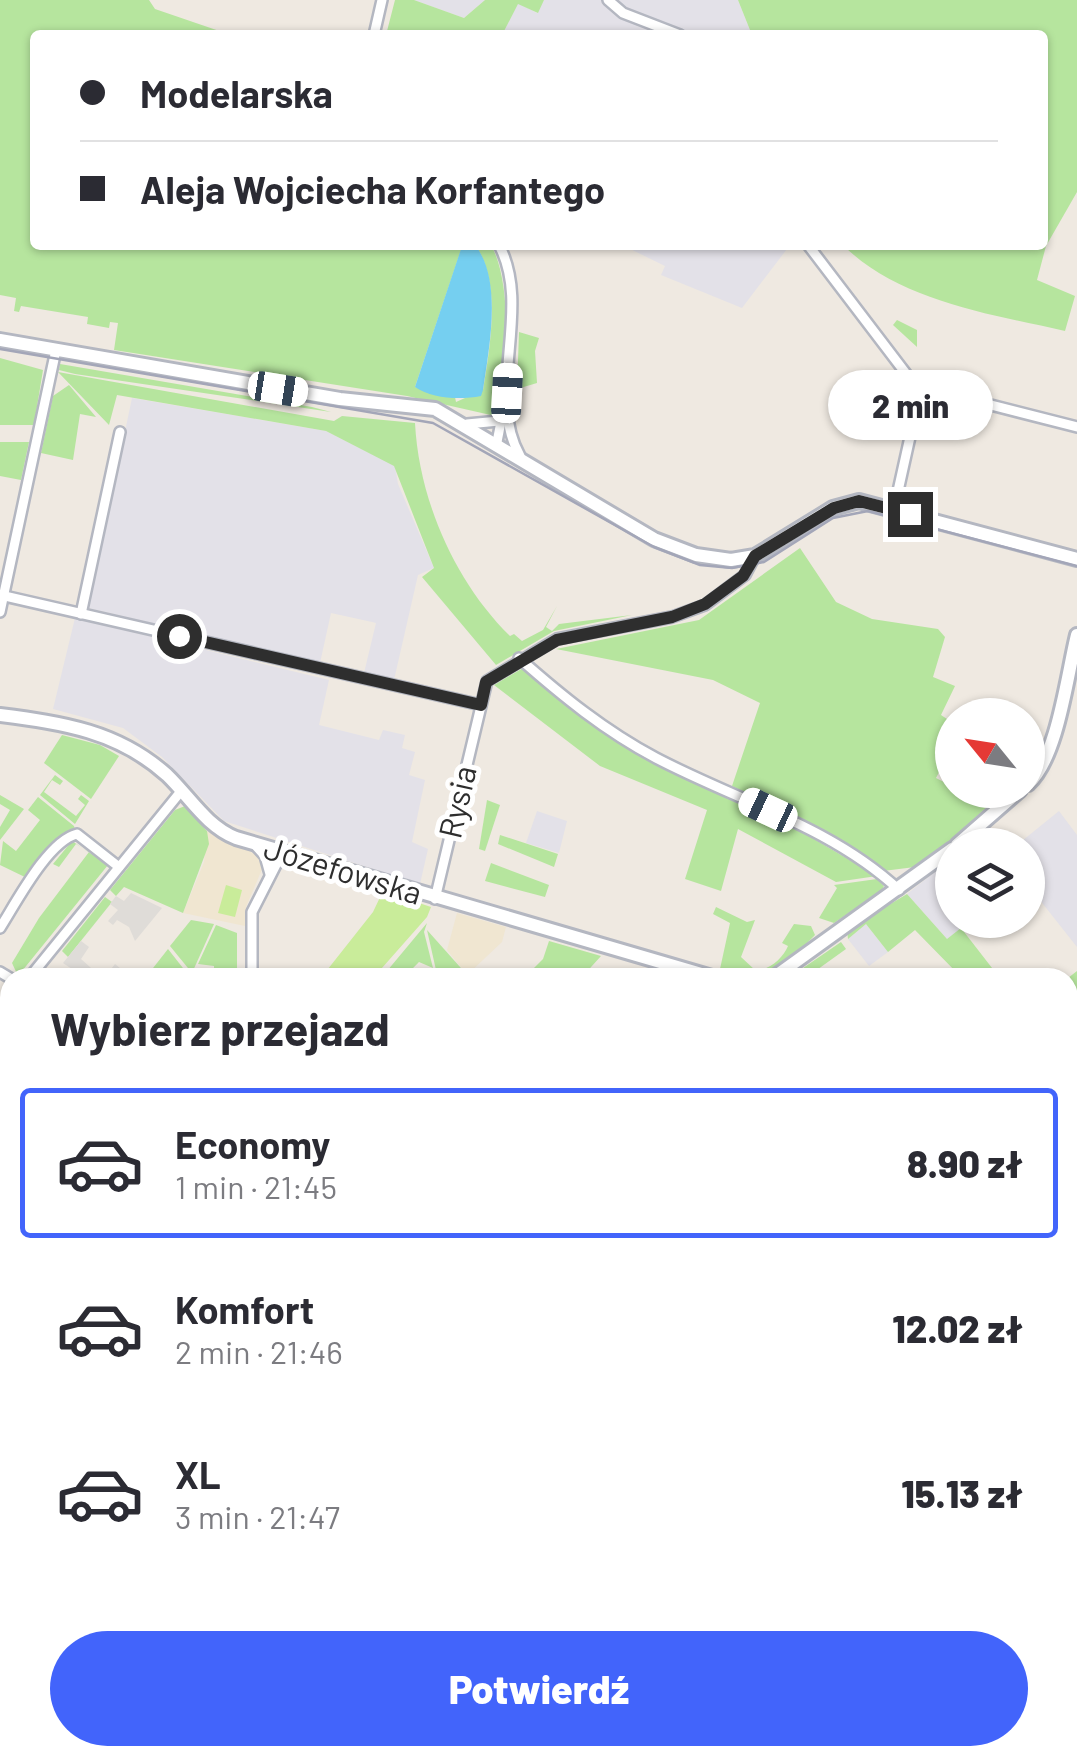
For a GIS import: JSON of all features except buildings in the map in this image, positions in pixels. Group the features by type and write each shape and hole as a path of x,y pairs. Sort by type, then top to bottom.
{"street":[{"path":"375,30 382,0"},
{"path":"608,0 623,13 667,30"},
{"path":"500,250 511,286 509,427 520,456"},
{"path":"812,250 920,392 894,509"},
{"path":"0,340 340,399 419,406 485,426 498,421"},
{"path":"0,612 56,350"},
{"path":"920,392 940,392 1077,427"},
{"path":"497,442 498,421 507,393"},
{"path":"464,422 670,547 731,560 755,556 848,503 894,509 1077,559"},
{"path":"497,442 509,427"},
{"path":"81,614 120,432"},
{"path":"2,595 481,705 486,682 520,658 557,640 672,617 705,604 753,565 755,556"},
{"path":"731,560 732,584"},
{"path":"1045,760 1076,644"},
{"path":"520,658 583,713 635,746 842,849 898,890"},
{"name":"Rysia","path":"436,899 481,705"},
{"name":"Józefowska","path":"0,715 110,737 147,758 220,831 254,844 680,968"},
{"path":"37,968 182,790"},
{"path":"977,828 999,808"},
{"path":"0,928 44,861 68,836 77,834 120,867"},
{"path":"254,844 267,859 270,874"},
{"path":"252,968 250,920 282,853"},
{"path":"787,968 935,862"}],"shaded area":[{"path":"414,0 485,0 464,18"},
{"path":"544,0 738,0 750,30 504,30 518,3 537,13"},
{"path":"632,250 786,250 742,308 661,275 665,266"},
{"path":"132,398 326,431 395,466 398,484 434,568 418,575 394,680 364,673 376,623 372,622 331,613 320,663 88,608"},
{"path":"75,618 329,680 319,725 379,740 383,730 405,735 402,748 415,752 409,775 425,780 412,842 428,849 420,884 224,821 162,757 123,728 53,709"},
{"path":"537,811 567,821 559,853 526,843"},
{"path":"1059,811 1077,835 1077,947 1045,907 1045,828 1038,828"},
{"path":"207,831 262,857 263,867 246,907 245,926 183,913 204,862"},
{"path":"935,872 935,925 907,894"},
{"path":"131,893 162,908 135,941 129,927 117,920 113,925 108,921 118,910 110,904 116,896 124,901"},
{"path":"457,913 506,927 502,942 474,968 461,968 447,950"},
{"path":"866,924 888,952 869,966 848,939"},
{"path":"81,941 89,947 81,959 91,968 70,968 63,963"}],"green space":[{"path":"0,0 149,0 155,9 216,30 30,30 30,250 461,250 415,387 455,397 456,402 483,390 492,315 489,277 478,250 493,250 505,305 503,377 495,416 407,396 114,350 118,323 110,322 109,328 87,324 88,317 21,306 19,312 14,311 16,298 0,295"},
{"path":"395,0 414,0 464,18 485,0 544,0 538,13 518,4 505,30 387,30"},
{"path":"738,0 1077,0 1077,192 1048,243 1048,30 750,30"},
{"path":"849,250 1045,250 1037,280 1075,296 1065,331 947,303 891,280"},
{"path":"897,320 917,330 917,347 893,325"},
{"path":"519,332 539,338 535,351 537,383 517,389"},
{"path":"0,358 43,370 34,425 0,425"},
{"path":"60,364 331,412 75,374 59,370"},
{"path":"58,372 334,421 342,416 415,423 424,481 443,538 473,591 510,636 514,634 522,641 543,630 557,606 546,627 552,631 559,624 632,615 554,631 496,665 422,577 434,568 394,466 326,431 117,395 109,425"},
{"path":"69,385 96,417 80,414 73,460 41,453 53,396"},
{"path":"0,442 29,442 21,480 0,476"},
{"path":"800,548 836,602 872,619 938,629 945,637 933,677 955,686 949,698 935,698 935,808 986,808 964,828 935,828 935,855 923,866 883,871 845,845 732,786 760,703 713,680 556,649 699,620"},
{"path":"523,668 634,750 790,825 877,876 836,882 738,829 721,891 685,879 707,810 600,766 494,685"},
{"path":"62,735 100,745 119,756 91,799 44,763"},
{"path":"55,775 63,781 60,785 52,780 44,792 76,816 85,805 78,799 81,795 89,801 75,824 40,795"},
{"path":"0,795 24,809 0,840 0,827 10,810 0,804"},
{"path":"38,797 74,826 76,833 29,879 0,865 3,841 16,851 40,820 28,810"},
{"path":"487,800 500,805 485,851 479,849"},
{"path":"185,806 207,831 209,844 183,913 124,887 116,896 110,890 175,810"},
{"path":"500,835 558,854 554,867 498,844"},
{"path":"72,841 83,848 76,844 59,867 53,864"},
{"path":"89,852 108,865 24,968 14,968 12,963 39,918"},
{"path":"491,863 549,885 545,897 485,881"},
{"path":"877,879 884,886 881,891 834,923 819,918 837,888 834,885"},
{"path":"226,885 242,890 235,917 218,913"},
{"path":"383,891 431,907 427,917 382,968 329,968 373,912"},
{"path":"907,894 935,926 935,938 969,938 992,968 952,968 915,930 888,952 866,924 848,939 847,930"},
{"path":"105,897 112,902 68,957 62,951"},
{"path":"716,907 747,922 755,920 741,957 753,968 720,968 730,923 713,914"},
{"path":"191,920 214,924 194,968 188,968 170,946"},
{"path":"427,923 424,932 433,968 419,962 413,968 390,968"},
{"path":"794,924 811,926 815,935 783,963 765,968 783,955 788,946 782,943"},
{"path":"216,925 237,933 237,968 198,964"},
{"path":"427,930 461,968 436,968"},
{"path":"549,941 601,956 590,968 534,968 543,959"},
{"path":"841,942 846,949 820,968 803,968"},
{"path":"168,949 183,968 153,968"}],"water":[{"path":"461,250 478,250 489,277 492,315 481,396 438,396 415,387"}],"tram line":[{"path":"0,349 433,423 654,547 700,565 732,568 764,562 833,518 868,511 1077,566"}],"route":[{"path":"179,636 481,705 486,682 520,658 557,640 672,617 705,604 743,576 755,556 834,508 859,501 910,514"}]}
